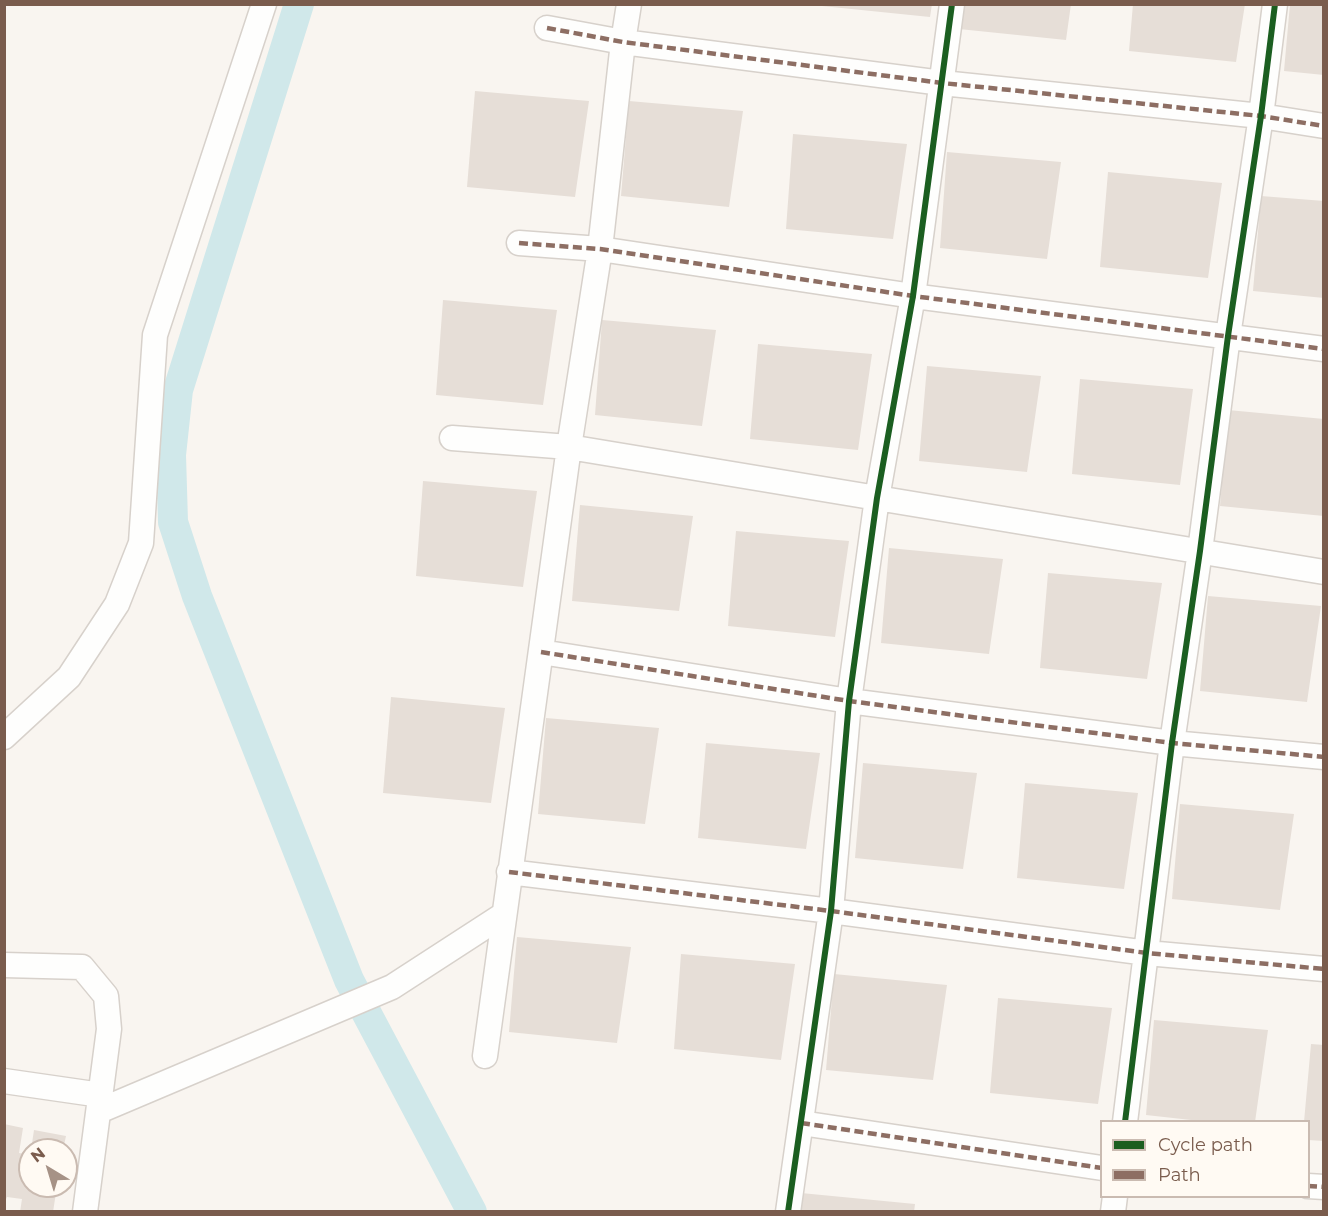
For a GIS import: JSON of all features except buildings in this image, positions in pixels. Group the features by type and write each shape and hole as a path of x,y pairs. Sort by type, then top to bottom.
{"street":[{"path":"4,737 69,677 117,604 141,543 155,335 264,4"},
{"path":"485,1056 569,447 600,249 629,4"},
{"path":"788,1212 831,911 849,700 877,498 912,296 952,4"},
{"path":"1125,1120 1172,743 1275,4"},
{"path":"547,28 623,42 942,83 1261,116 1323,126"},
{"path":"519,243 600,249 912,296 1323,349"},
{"path":"452,438 569,447 1323,572"},
{"path":"541,652 849,700 1172,743 1323,758"},
{"path":"509,872 831,911 1147,953 1323,969"},
{"path":"4,1081 100,1103 326,1016 392,987 503,915"},
{"path":"4,965 82,967 106,996 109,1029 85,1212"},
{"path":"801,1123 1100,1168"}],"waterway":[{"path":"299,4 178,390 171,455 173,522 197,596 349,980 472,1212"}],"marked path":[{"path":"547,28 623,42 942,83 1261,116 1324,126"},
{"path":"519,243 600,249 913,296 1324,349"},
{"path":"541,652 849,701 1172,743 1324,757"},
{"path":"509,872 831,911 1147,953 1324,969"},
{"path":"801,1123 1100,1168"},
{"path":"1310,1186 1324,1187"}],"cycle path":[{"path":"788,1212 831,911 849,701 877,498 913,296 952,4"},
{"path":"1125,1120 1172,743 1275,4"}]}
